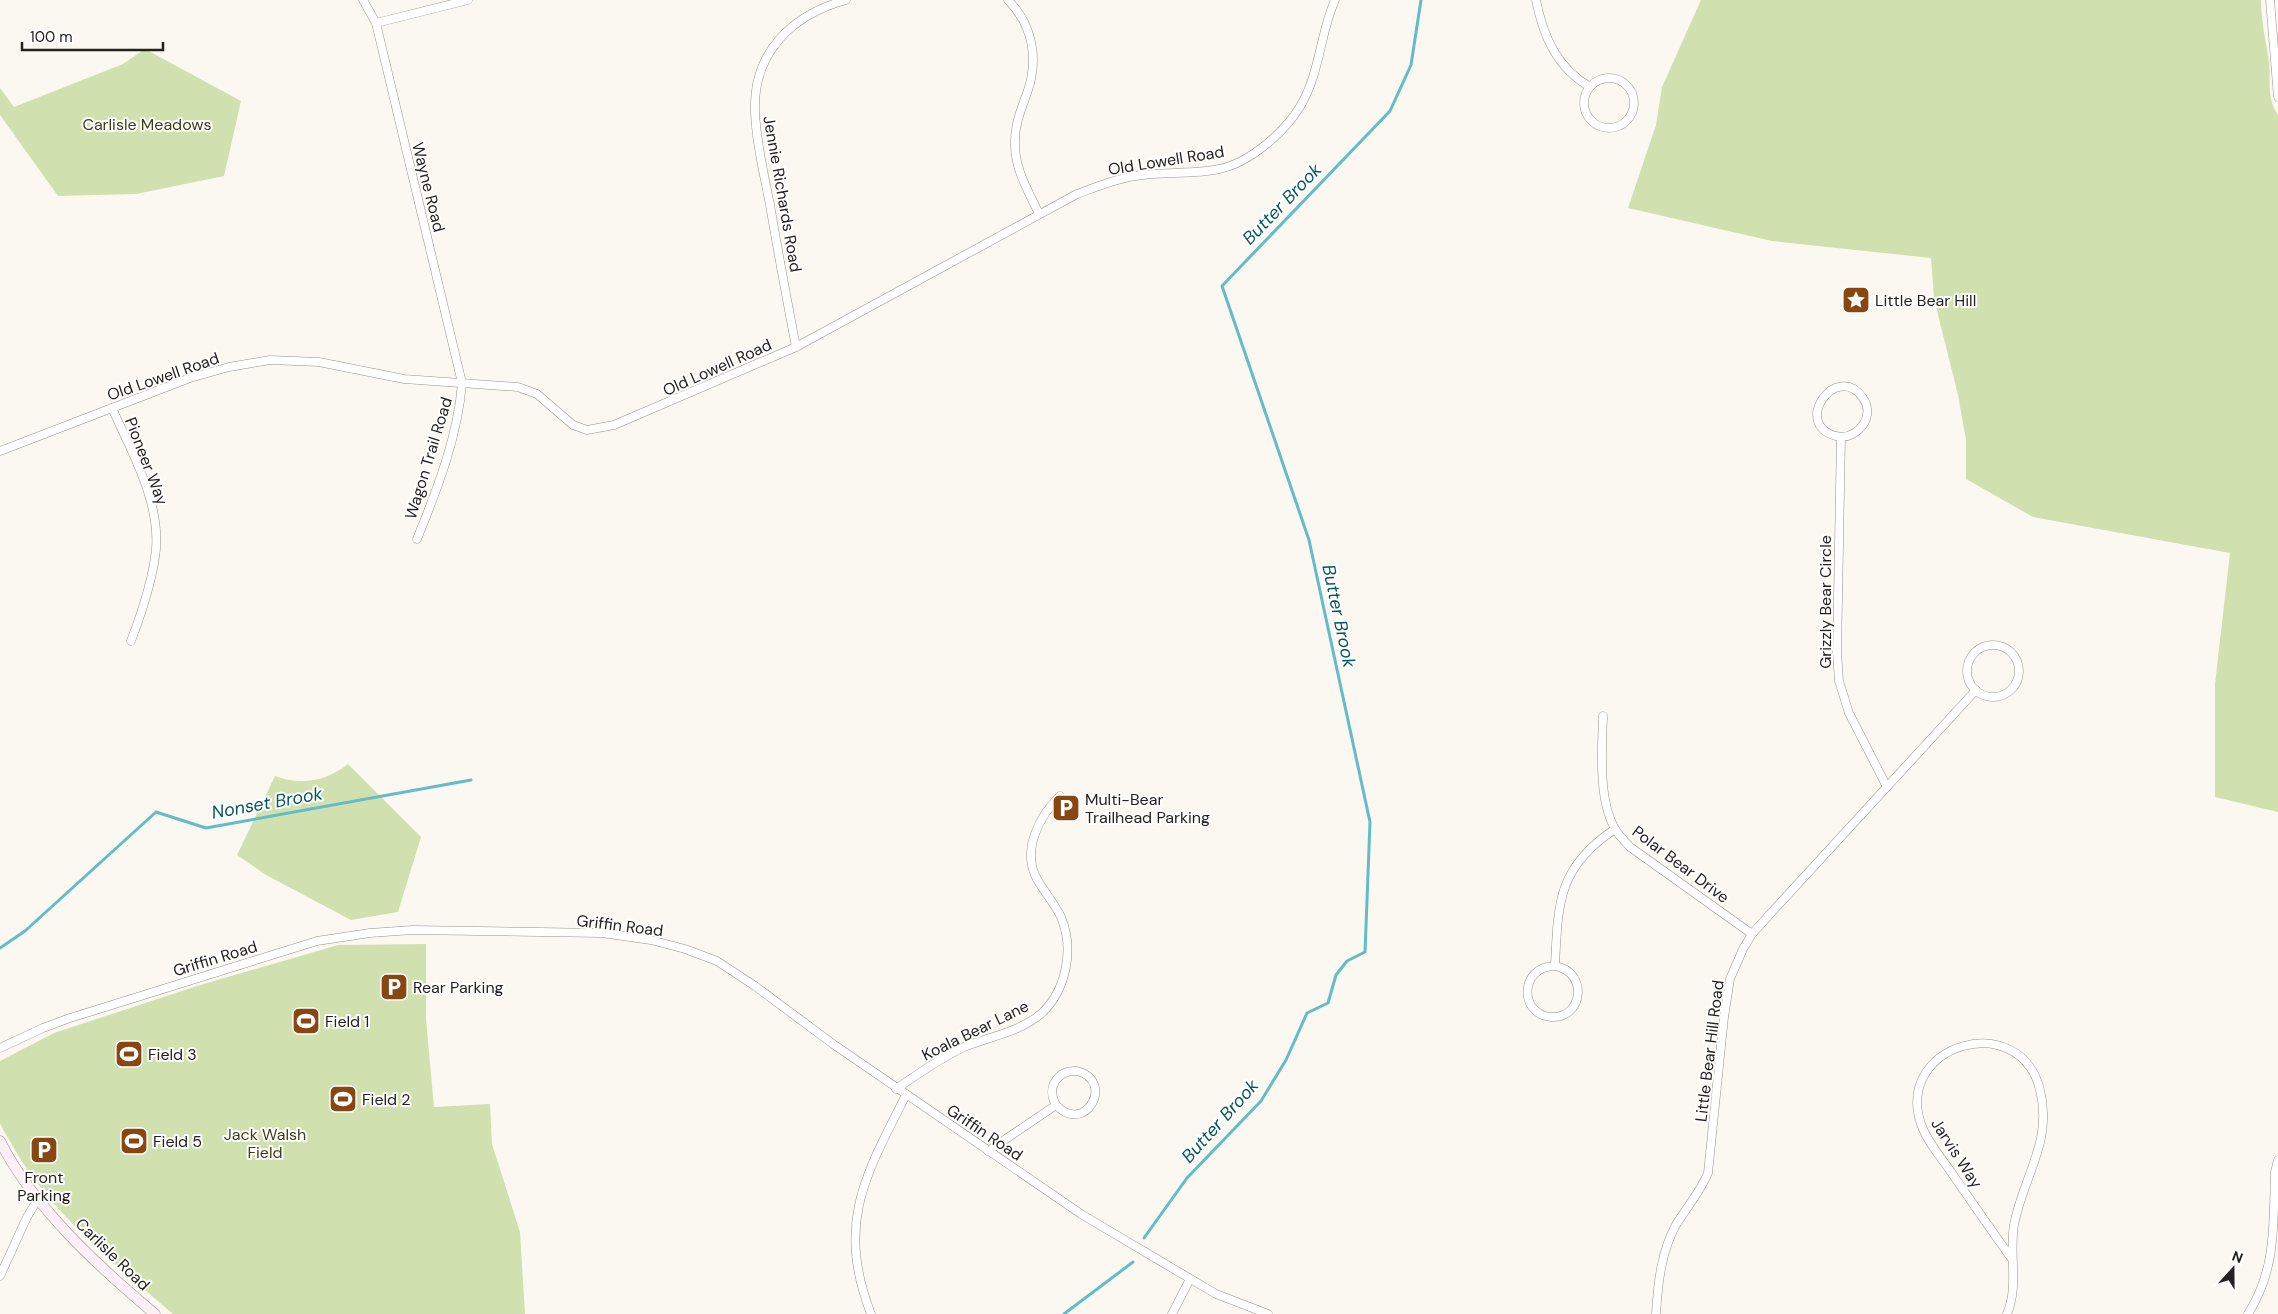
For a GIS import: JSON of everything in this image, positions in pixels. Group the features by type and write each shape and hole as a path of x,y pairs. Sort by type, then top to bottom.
{"main road":[{"name":"Carlisle Road","path":"0,1141 12,1166 38,1200 102,1267 155,1314"}],"street":[{"name":"Wayne Road","path":"364,0 376,23 462,383"},
{"path":"376,23 468,0"},
{"name":"Jennie Richards Road","path":"796,347 758,142 755,96 765,61 776,42 786,31 809,13 846,0"},
{"path":"1008,0 1026,24 1033,51 1032,78 1018,116 1014,147 1018,167 1039,214"},
{"name":"Old Lowell Road","path":"0,451 199,376 229,367 270,360 320,362 404,379 518,387 536,394 573,425 586,430 597,430 652,410 796,347 1077,194 1107,182 1144,175 1220,169 1242,161 1260,149 1280,131 1304,99 1311,84 1327,19 1335,0"},
{"path":"1536,0 1544,32 1558,59 1576,79 1590,87"},
{"path":"2270,0 2278,97"},
{"path":"1611,78 1626,84 1634,97 1634,105 1628,121 1612,128 1596,125 1585,111 1585,94 1590,87 1596,81 1611,78"},
{"name":"Wagon Trail Road","path":"417,539 459,414 462,383"},
{"path":"1844,388 1854,390 1862,397 1866,406 1867,416 1860,430 1852,435 1841,437 1831,434 1823,428 1818,419 1818,408 1822,398 1829,391 1844,388"},
{"name":"Pioneer Way","path":"112,408 149,496 155,529 156,548 151,575 130,641"},
{"name":"Grizzly Bear Circle","path":"1841,437 1836,652 1839,682 1849,713 1887,787"},
{"path":"1989,646 2006,648 2012,653 2019,668 2018,678 2009,692 1992,697 1983,695 1976,690 1970,684 1967,668 1975,653 1989,646"},
{"name":"Little Bear Hill Road","path":"1656,1314 1663,1258 1677,1224 1700,1190 1708,1174 1727,996 1736,964 1752,934 1976,690"},
{"name":"Polar Bear Drive","path":"1603,716 1603,776 1608,812 1615,829 1630,847 1752,934"},
{"name":"Koala Bear Lane","path":"896,1088 951,1054 1024,1025 1044,1011 1056,994 1068,962 1066,932 1061,918 1035,874 1031,860 1037,829 1045,813 1060,796"},
{"path":"1555,966 1559,906 1566,881 1578,860 1588,849 1615,829"},
{"name":"Griffin Road","path":"0,1048 70,1018 332,938 412,930 602,933 659,941 718,962 906,1096 1080,1214 1226,1299 1268,1314"},
{"path":"1555,966 1570,972 1576,980 1578,991 1576,1001 1570,1010 1561,1016 1550,1017 1540,1014 1532,1007 1528,997 1527,986 1535,972 1544,967 1555,966"},
{"name":"Jarvis Way","path":"2007,1314 2012,1302 2014,1288 2012,1258 2015,1224 2019,1206 2041,1143 2043,1120 2040,1090 2029,1067 2016,1054 1993,1044 1967,1044 1950,1050 1930,1067 1919,1090 1919,1116 1929,1140 2012,1258"},
{"path":"1072,1071 1082,1072 1093,1082 1095,1097 1088,1109 1074,1114 1064,1112 1056,1105 1052,1091 1055,1081 1062,1074 1072,1071"},
{"path":"871,1314 860,1284 855,1256 857,1212 869,1173 906,1096"},
{"path":"988,1151 1056,1105"},
{"path":"2248,1314 2265,1283 2271,1261 2275,1172 2278,1160"},
{"path":"0,1276 27,1217 38,1200"},
{"path":"1172,1314 1190,1279"}],"green space":[{"path":"1701,0 2261,0 2269,62 2270,96 2278,115 2278,812 2215,797 2215,684 2230,553 2033,517 1966,479 1966,440 1958,395 1934,299 1931,258 1772,241 1628,208 1656,125 1662,87"},
{"name":"Carlisle Meadows","path":"145,49 241,101 224,176 136,194 58,196 0,115 0,88 14,107 123,64"},
{"path":"348,764 421,837 398,912 351,920 266,875 237,855 275,776 294,781 313,780 323,778"},
{"name":"Jack Walsh Field","path":"426,944 426,1019 434,1107 490,1104 492,1144 520,1232 525,1314 173,1314 106,1256 63,1214 26,1168 0,1123 0,1061 54,1033 197,986 338,945"}],"waterway":[{"name":"Butter Brook","path":"1144,1238 1187,1178 1261,1101 1286,1060 1307,1013 1328,1003 1336,975 1347,961 1365,952 1370,822 1309,540 1222,286 1390,111 1411,65 1421,0"},
{"name":"Nonset Brook","path":"0,948 25,931 156,812 206,828 471,780"},
{"name":"Butter Brook","path":"1064,1314 1133,1262"}],"place":[{"name":"Little Bear Hill","path":"1856,300"},
{"name":"Multi-Bear Trailhead Parking","path":"1066,808"},
{"name":"Rear Parking","path":"394,987"},
{"name":"Field 1","path":"306,1021"},
{"name":"Field 3","path":"129,1054"},
{"name":"Field 2","path":"343,1099"},
{"name":"Field 5","path":"134,1141"},
{"name":"Front Parking","path":"44,1150"}]}
